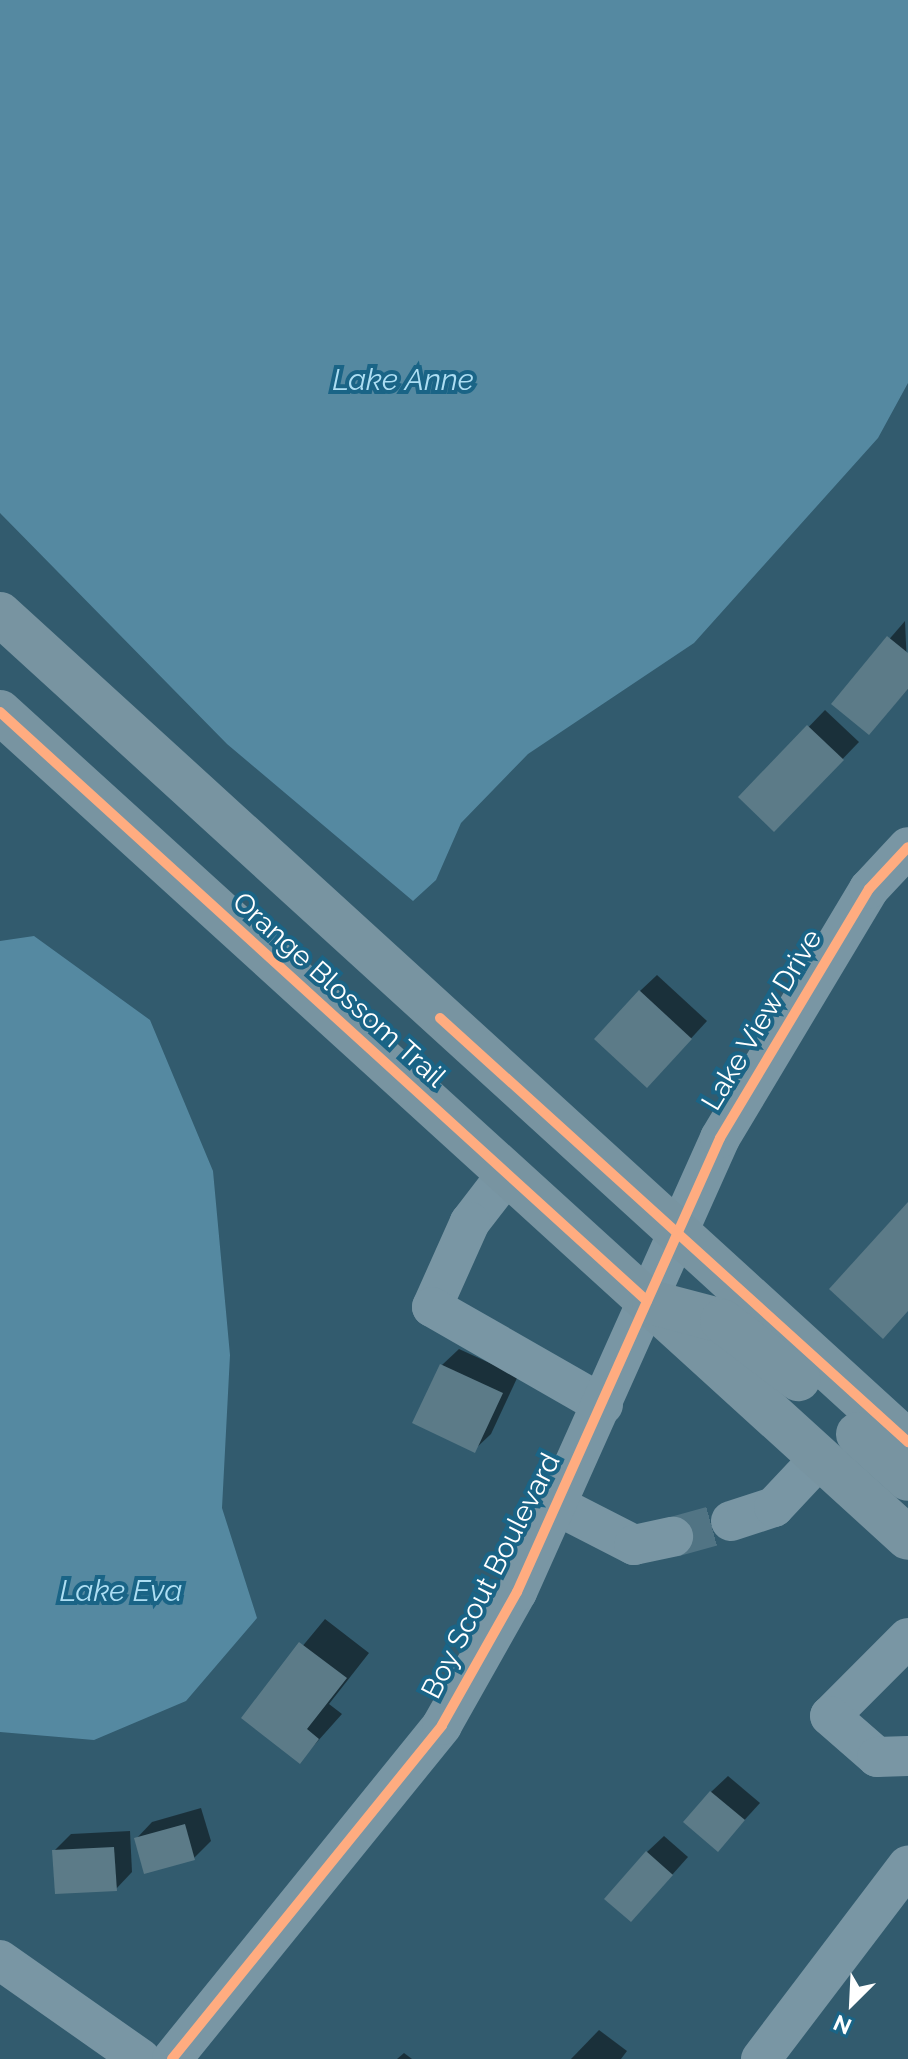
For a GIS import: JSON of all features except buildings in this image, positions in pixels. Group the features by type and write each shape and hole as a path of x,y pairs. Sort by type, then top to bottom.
{"main road":[{"name":"Orange Blossom Trail","path":"0,614 908,1442"},
{"name":"Orange Blossom Trail","path":"0,712 908,1538"},
{"path":"647,1301 722,1321 782,1365 908,1479"}],"street":[{"name":"Lake View Drive","path":"675,1230 720,1138 869,889 908,847"},
{"path":"507,1174 470,1222 432,1307 603,1405"},
{"name":"Boy Scout Boulevard","path":"172,2059 442,1725 517,1592 603,1405 675,1230"},
{"path":"731,1521 774,1507 820,1458"},
{"path":"556,1505 634,1545 673,1537"},
{"path":"908,1638 830,1716 877,1757 908,1756"},
{"path":"761,2059 908,1865"},
{"path":"0,1960 141,2059"}],"water":[{"name":"Lake Anne","path":"0,0 908,0 908,383 878,438 694,643 528,754 461,823 436,880 413,901 227,744 0,513"},
{"name":"Lake Eva","path":"34,936 150,1020 213,1171 230,1355 222,1508 257,1618 186,1701 94,1740 0,1732 0,941"}],"tunnel":[{"path":"673,1537 731,1521"}],"cycle path":[{"path":"0,712 647,1301"},
{"path":"172,2059 442,1725 517,1592 720,1138 869,889 908,847"},
{"path":"440,1018 908,1442"}]}
